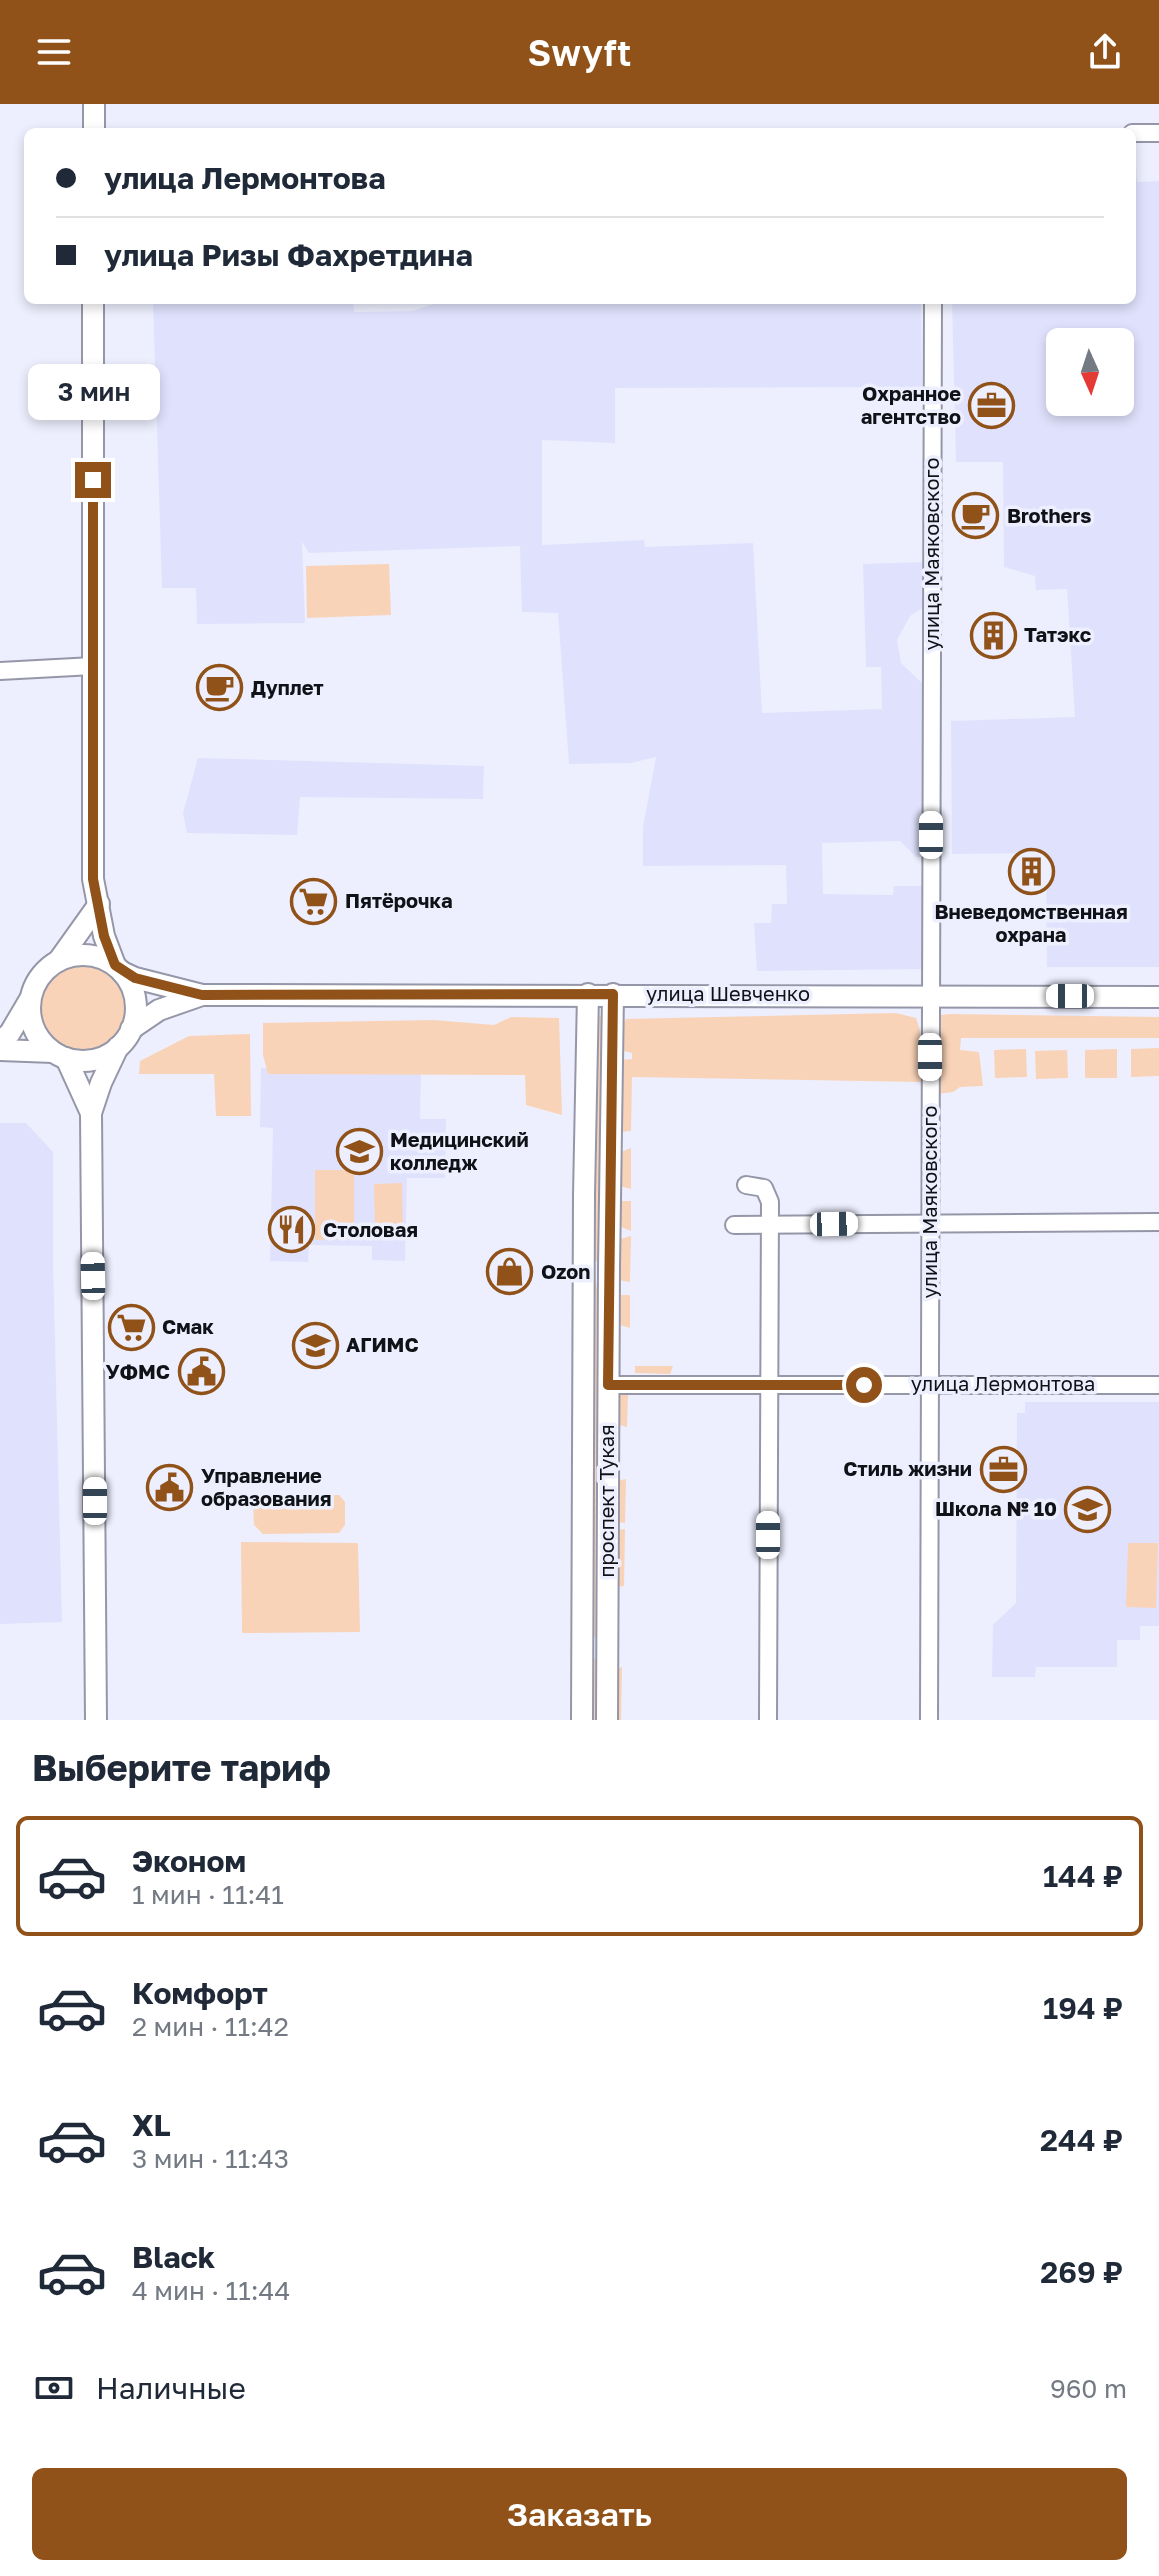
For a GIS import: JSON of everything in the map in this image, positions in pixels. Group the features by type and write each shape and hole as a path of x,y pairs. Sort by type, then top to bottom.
{"main road":[{"path":"94,104 94,128"},
{"path":"93,304 93,879 104,936 118,969 131,985 135,999 131,1029"},
{"path":"0,1042 10,1033 40,976 59,960 99,904"},
{"path":"59,960 87,955 102,958 135,978 202,995"},
{"name":"проспект Тукая","path":"582,1720 588,994"},
{"name":"проспект Тукая","path":"607,1720 613,994"},
{"path":"96,1720 91,1113 118,1047 131,1029 159,1010 202,995"},
{"name":"улица Шевченко","path":"202,995 1159,997"},
{"path":"30,999 37,1034 59,1055 91,1113"},
{"path":"0,1050 93,1060 118,1047"}],"street":[{"path":"1136,133 1159,133"},
{"name":"улица Маяковского","path":"929,1720 933,304"},
{"path":"0,671 93,666"},
{"path":"746,1185 764,1188 768,1194 770,1224 768,1720"},
{"path":"734,1225 1159,1222"},
{"path":"585,1268 609,1267"},
{"name":"улица Лермонтова","path":"608,1385 1159,1385"},
{"path":"582,1641 607,1641"}],"shaded area":[{"path":"1136,165 1137,182 1159,181 1159,967 1047,967 1046,853 952,854 951,721 1075,717 1067,589 1036,590 1035,576 1004,567 1003,462 956,462 952,304 1136,304"},
{"path":"153,304 353,304 354,312 412,311 434,304 921,304 922,387 615,388 615,443 542,440 542,545 644,540 645,547 753,543 762,713 882,709 881,667 866,667 863,564 924,562 924,607 910,616 897,640 901,663 922,683 923,857 916,857 900,841 822,843 823,894 893,895 894,886 922,886 924,969 757,971 754,923 771,923 772,904 787,904 786,865 643,866 643,827 656,757 631,763 569,764 558,613 522,612 520,546 309,553 302,542 305,623 197,624 196,588 162,588"},
{"path":"389,564 391,615 307,618 306,566"},
{"path":"198,758 484,766 483,799 300,797 297,835 187,833 183,813"},
{"path":"83,963 100,967 115,977 125,992 129,1009 125,1026 115,1041 100,1051 83,1055 66,1051 51,1041 41,1026 37,1009 41,992 51,977 66,967"},
{"path":"896,1013 916,1018 920,1030 922,1082 632,1077 631,1131 619,1132 620,1060 632,1059 632,1053 620,1050 620,1030 626,1019"},
{"path":"941,1015 1159,1017 1159,1038 961,1038 960,1050 979,1052 983,1086 960,1087 953,1092 937,1094 937,1021"},
{"path":"599,1016 604,1016 599,1261 589,1260"},
{"path":"511,1017 559,1018 562,1115 526,1105 525,1075 268,1074 263,1055 263,1023 434,1020 494,1025"},
{"path":"250,1034 251,1116 216,1116 214,1074 139,1074 140,1061 189,1036"},
{"path":"1159,1048 1159,1076 1131,1077 1131,1049"},
{"path":"1026,1049 1027,1077 995,1078 994,1050"},
{"path":"1117,1049 1117,1078 1085,1078 1085,1050"},
{"path":"1067,1050 1068,1078 1036,1079 1035,1051"},
{"name":"Медицинский колледж","path":"261,1068 421,1071 420,1119 446,1119 445,1178 407,1178 405,1261 372,1260 372,1246 309,1245 308,1262 270,1261 273,1128 260,1127"},
{"path":"0,1123 26,1123 53,1152 62,1622 0,1624"},
{"path":"631,1148 631,1189 620,1186 621,1152"},
{"path":"315,1170 354,1170 354,1239 315,1240"},
{"path":"402,1183 403,1234 375,1234 374,1184"},
{"path":"619,1201 631,1201 631,1231 619,1226"},
{"path":"631,1236 630,1282 618,1280 617,1240"},
{"path":"589,1273 595,1273 605,1362 603,1637 593,1637"},
{"path":"621,1295 630,1295 630,1328 620,1325"},
{"path":"635,1366 673,1366 670,1374 635,1373"},
{"path":"620,1393 628,1393 627,1427 620,1425"},
{"name":"Школа № 10","path":"1025,1402 1159,1402 1159,1626 1140,1626 1140,1640 1117,1640 1117,1667 1036,1667 1035,1677 992,1677 993,1625 1016,1603 1017,1413 1025,1413"},
{"path":"626,1479 625,1523 617,1522 616,1481"},
{"path":"260,1495 339,1495 345,1502 345,1525 339,1533 263,1534 254,1525 253,1505"},
{"path":"625,1529 624,1586 617,1587 618,1530"},
{"path":"241,1542 358,1543 360,1632 242,1633"},
{"path":"1128,1543 1158,1543 1156,1608 1126,1607"},
{"path":"603,1658 602,1720 589,1720 590,1659"},
{"path":"622,1667 621,1720 617,1720 617,1669"}],"place":[{"name":"Охранное агентство","path":"992,406"},
{"name":"Brothers","path":"976,516"},
{"name":"Татэкс","path":"993,635"},
{"name":"Дуплет","path":"220,688"},
{"name":"Вневедомственная охрана","path":"1031,872"},
{"name":"Пятёрочка","path":"314,901"},
{"name":"Медицинский колледж","path":"359,1152"},
{"name":"Столовая","path":"292,1230"},
{"name":"Ozon","path":"510,1272"},
{"name":"Смак","path":"131,1327"},
{"name":"АГИМС","path":"315,1345"},
{"name":"УФМС","path":"201,1372"},
{"name":"Стиль жизни","path":"1003,1469"},
{"name":"Управление образования","path":"170,1487"},
{"name":"Школа № 10","path":"1088,1509"}],"route":[{"path":"93,480 93,879 104,936 115,965 135,978 202,995 613,994 608,1385 864,1385"}]}
